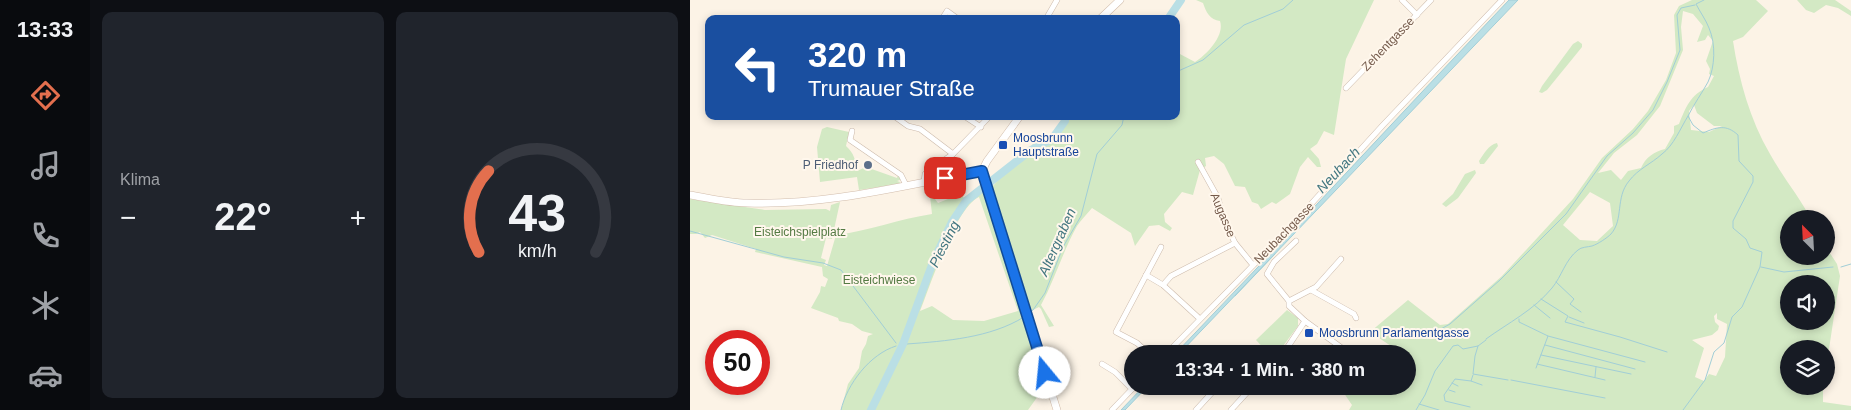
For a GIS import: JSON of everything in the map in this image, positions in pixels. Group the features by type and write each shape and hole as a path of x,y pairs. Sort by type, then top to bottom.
{"main road":[{"path":"1104,15 1120,0"},
{"path":"1017,120 986,161 982,171 1057,410"},
{"path":"690,195 728,202 777,204 842,197 982,171"}],"street":[{"path":"1048,15 1057,0"},
{"path":"1402,0 1417,14"},
{"name":"Zehentgasse","path":"1346,88 1430,0"},
{"name":"Neubachgasse","path":"1175,345 1281,237 1383,125 1502,0"},
{"path":"900,120 908,126 920,129 953,154"},
{"path":"970,120 980,127"},
{"path":"924,182 925,174 953,154 986,120"},
{"path":"852,131 850,140 901,175 906,185"},
{"name":"Augasse","path":"1198,162 1218,198 1223,218 1235,243 1253,265"},
{"path":"1296,241 1274,262 1267,274 1290,301 1289,306 1305,321 1338,345"},
{"path":"1164,285 1171,276 1235,243"},
{"path":"1139,345 1116,332 1161,247"},
{"path":"1290,301 1316,287 1342,259"},
{"path":"1146,275 1164,285 1200,319"},
{"path":"1311,290 1354,314 1356,318"},
{"path":"1289,345 1305,321"},
{"path":"1102,364 1124,380"},
{"path":"1112,410 1127,395"},
{"path":"1196,410 1210,395"},
{"path":"1231,410 1245,395"}],"green space":[{"path":"1196,0 1374,0 1346,59 1334,135 1324,131 1317,144 1310,149 1319,159 1321,167 1317,167 1308,157 1300,167 1290,194 1276,204 1272,202 1261,209 1258,204 1252,202 1245,187 1235,186 1224,164 1214,156 1205,158 1206,166 1200,170 1193,195 1182,192 1164,214 1165,222 1172,228 1170,231 1159,225 1149,226 1135,246 1131,233 1092,208 1077,226 1067,245 1041,305 1054,326 1049,327 1039,307 1025,314 1048,387 1043,389 1028,410 841,410 848,384 859,368 862,351 868,336 873,334 811,308 820,292 821,286 825,287 828,279 823,276 822,267 755,252 756,249 712,235 705,238 700,232 690,234 690,199 765,210 826,209 830,211 831,205 840,202 832,239 826,238 821,258 826,260 824,265 827,266 836,235 932,214 930,196 932,195 938,203 948,199 957,189 964,198 979,187 991,188 1013,164 1027,153 1034,142 1043,144 1049,139 1058,128 1061,120 1180,120 1180,54 1195,62 1209,50 1220,33 1220,21 1209,15 1203,3","holes":["979,197 1018,311 984,321 953,320 932,306 920,311 953,231 970,204"]},
{"path":"1692,0 1756,0 1768,11 1743,37 1733,41 1738,70 1751,114 1763,141 1806,210 1780,210 1780,265 1835,265 1835,261 1840,276 1835,309 1835,275 1780,275 1780,330 1832,330 1830,340 1780,340 1780,395 1823,395 1823,402 1851,406 1851,410 1349,410 1352,405 1345,395 1416,395 1416,345 1390,345 1370,332 1408,300 1440,325 1448,324 1502,276 1573,199 1602,158 1633,129 1648,111 1666,80 1676,53 1674,15 1679,6","holes":["1683,11 1693,14 1703,26 1697,42 1705,40 1708,35 1713,41 1706,61 1710,69 1709,74 1714,76 1708,87 1689,102 1679,124 1674,126 1674,133 1665,149 1651,156 1641,168 1628,171 1621,180 1611,170 1598,173 1614,153 1637,135 1660,106 1683,50 1681,27","1694,105 1697,113 1714,126 1722,126 1709,132 1691,130 1689,111","1590,192 1610,203 1613,226 1597,241 1580,240 1563,225","1717,313 1717,319 1727,324 1725,357 1716,376 1709,374 1704,381 1695,377 1704,348 1692,340 1712,335 1718,330 1719,326 1715,322 1714,316"]},
{"path":"1797,0 1835,0 1851,11 1851,16 1838,8 1826,5 1814,13 1806,10"},
{"path":"1578,41 1582,44 1582,47 1547,90 1542,93 1539,92 1573,44"},
{"path":"827,127 849,132 846,146 854,157 857,171 866,167 897,178 898,175 901,177 897,181 900,182 899,184 859,190 857,177 820,182 817,147 822,129"},
{"path":"1497,143 1498,146 1484,164 1480,164 1479,161 1486,150"},
{"path":"1475,170 1476,173 1458,198 1446,207 1442,204 1453,194 1465,174"},
{"path":"1287,310 1298,318 1298,326 1284,345 1261,345 1256,340"}],"water":[{"path":"1509,0 1518,0 1188,345 1184,345 1259,266"},
{"path":"1135,395 1139,395 1125,410 1121,410"}],"waterway":[{"name":"Piesting","path":"1171,15 1181,0"},
{"name":"Altergraben","path":"1180,70 1203,60 1244,25 1283,9 1293,0"},
{"path":"1683,410 1705,380 1714,352 1724,343 1732,317 1742,307 1760,267 1762,252 1750,248 1746,239 1733,228 1733,221 1753,182 1753,176 1739,161 1738,135 1725,128 1713,129 1703,133 1693,125 1688,116 1708,82 1713,63 1714,48 1711,34 1696,4 1704,0"},
{"path":"1439,330 1450,324 1500,280 1566,214 1607,156 1633,133 1653,110 1680,50 1677,15 1681,8 1695,5"},
{"path":"1486,339 1529,310 1545,296 1570,258 1578,250 1597,244 1611,234 1617,222 1622,194 1629,181 1636,173 1666,150 1688,116"},
{"name":"Piesting","path":"871,410 903,344 933,262 952,222 966,201 1031,150 1052,139 1065,120"},
{"name":"Altergraben","path":"1029,313 1045,293 1063,247 1081,216 1097,154 1122,125 1123,120"},
{"path":"690,231 784,257 823,263 841,270 896,343"},
{"name":"Neubach","path":"1235,296 1275,254"},
{"path":"1841,267 1851,264"},
{"path":"1761,267 1784,272 1833,267"},
{"path":"1556,282 1574,299 1570,304 1581,312"},
{"path":"1541,299 1568,316 1565,322 1667,352"},
{"path":"1534,305 1550,318"},
{"name":"Altergraben","path":"907,344 952,340 982,334 997,330 1024,317"},
{"path":"1569,317 1584,323"},
{"path":"1519,319 1519,322 1548,336 1536,368"},
{"path":"1548,336 1645,362"},
{"path":"1416,410 1425,395 1435,371 1453,346 1458,345 1463,349 1478,346 1486,340"},
{"path":"1545,345 1635,369"},
{"name":"Altergraben","path":"841,410 848,390 861,371 877,356 896,346"},
{"path":"1478,346 1473,374 1508,380"},
{"path":"1541,355 1631,374"},
{"path":"1537,364 1605,380"},
{"path":"1595,377 1596,367"},
{"path":"1473,375 1471,381 1482,385"},
{"path":"1470,407 1445,401 1444,395 1455,379 1471,381"},
{"path":"1511,380 1605,398"},
{"path":"1452,383 1458,386"},
{"path":"1449,390 1455,392"},
{"path":"1419,404 1439,410"}],"place":[{"name":"Moosbrunn Hauptstraße","path":"1003,145"},
{"name":"P Friedhof","path":"868,165"},
{"name":"Moosbrunn Parlamentgasse","path":"1309,333"}],"route":[{"path":"945,178 982,171 1045,373"}],"park label":[{"name":"Eisteichspielplatz","path":"800,232"},
{"name":"Eisteichwiese","path":"879,280"}]}
